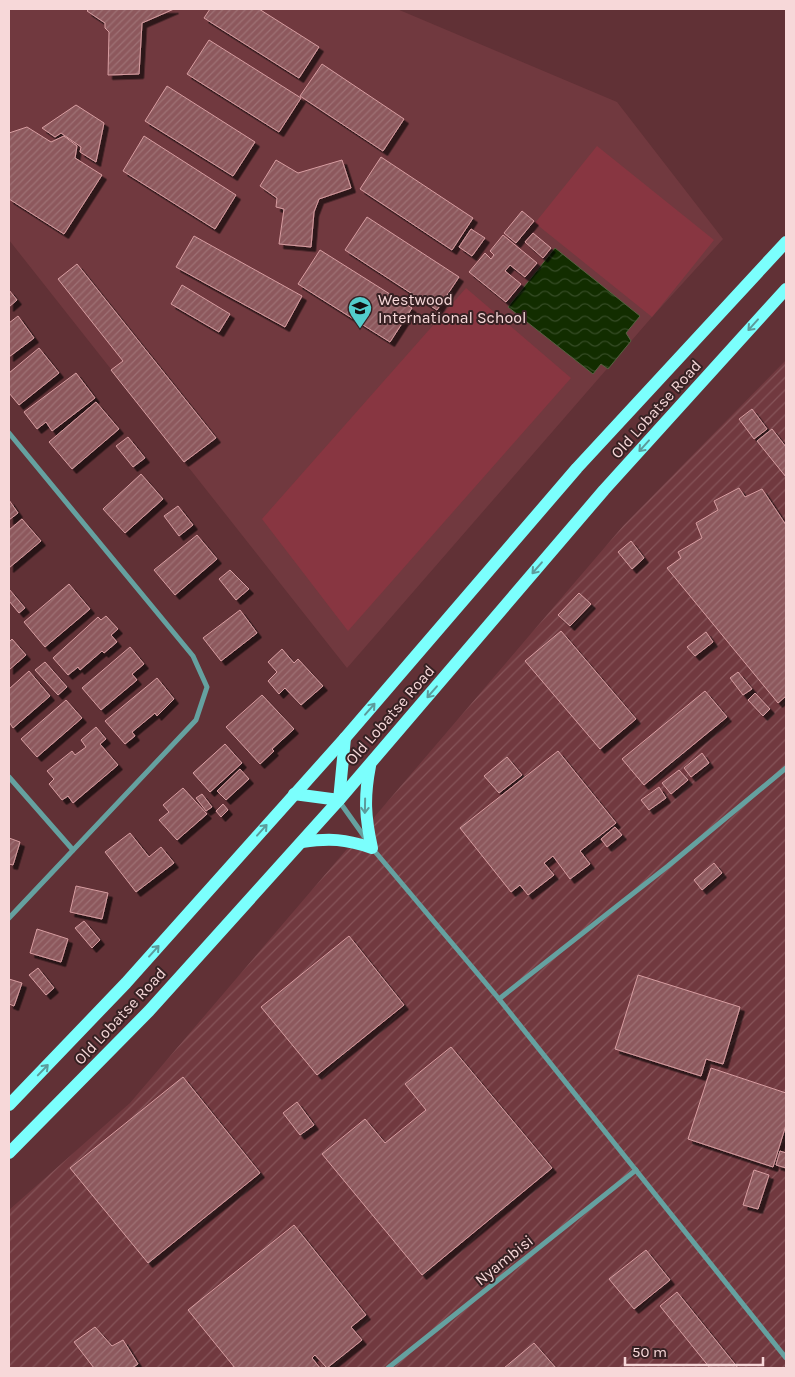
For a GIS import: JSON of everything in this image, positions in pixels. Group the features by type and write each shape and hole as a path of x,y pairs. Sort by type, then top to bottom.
{"main road":[{"name":"Old Lobatse Road","path":"9,1105 126,983 345,738 577,468 786,242"},
{"name":"Old Lobatse Road","path":"9,1153 149,1011 302,842 604,490 786,289"},
{"path":"294,794 339,800 345,738"},
{"path":"370,764 365,790 365,816 372,848"},
{"path":"302,842 328,838 349,840 372,848"}],"street":[{"path":"9,433 193,656 207,687 196,720 9,918"},
{"path":"499,999 668,866 786,768"},
{"path":"9,776 73,850"},
{"path":"339,800 372,848 499,999 786,1358"},
{"name":"Nyambisi","path":"388,1368 636,1170"}],"shaded area":[{"name":"Westwood International School","path":"9,9 397,9 617,102 723,239 652,317 347,668 9,240"},
{"path":"597,146 714,240 652,317 535,223"},
{"path":"466,288 571,378 348,631 262,519"},
{"path":"786,360 786,1368 9,1368 9,1210 130,1103 623,526"}],"water":[{"path":"555,248 640,316 626,333 631,341 608,369 601,364 593,374 508,307"}],"building":[{"path":"89,9 174,9 142,23 139,74 108,75 109,32 105,28 105,23 87,11"},
{"path":"210,9 259,9 319,47 299,78 204,18"},
{"path":"209,40 301,98 279,132 187,74"},
{"path":"322,64 404,119 383,151 300,96"},
{"path":"167,86 255,142 233,176 145,121"},
{"path":"76,105 104,123 96,162 80,152 81,147 61,133 55,137 42,128"},
{"path":"27,127 51,142 64,136 77,146 75,158 102,175 64,234 9,199 9,133"},
{"path":"144,136 236,195 215,229 123,171"},
{"path":"381,157 473,218 452,250 360,189"},
{"path":"276,160 298,173 342,160 351,188 319,199 314,212 311,247 279,244 284,209 276,207 277,198 260,186"},
{"path":"522,211 534,221 516,243 504,233"},
{"path":"367,217 459,277 437,310 345,250"},
{"path":"471,229 485,238 472,256 459,247"},
{"path":"533,233 551,248 543,258 525,242"},
{"path":"503,235 537,263 525,277 510,265 505,271 521,284 506,302 469,272 485,253 491,259 494,255 490,251"},
{"path":"194,236 302,296 285,327 176,267"},
{"path":"320,250 412,308 390,342 298,284"},
{"path":"77,264 216,438 184,462 111,370 123,361 58,279"},
{"path":"182,285 230,314 219,332 171,304"},
{"path":"9,290 17,300 9,307"},
{"path":"18,316 34,338 9,357 9,323"},
{"path":"39,348 59,373 19,405 9,393 9,373"},
{"path":"76,373 95,398 52,431 46,422 37,429 24,412"},
{"path":"96,402 119,429 72,469 49,442"},
{"path":"752,409 767,429 754,439 739,419"},
{"path":"772,429 786,447 786,477 757,441"},
{"path":"128,437 145,458 133,467 116,446"},
{"path":"141,474 163,499 125,533 103,509"},
{"path":"739,488 745,497 762,489 786,525 786,696 778,703 667,568 681,558 678,552 702,538 696,523 718,510 714,501"},
{"path":"9,500 18,513 9,520"},
{"path":"178,506 193,525 179,536 164,516"},
{"path":"22,519 41,541 9,568 9,530"},
{"path":"197,535 217,559 175,595 154,570"},
{"path":"631,541 644,558 632,569 618,552"},
{"path":"230,570 249,589 236,600 219,579"},
{"path":"69,584 90,609 45,647 24,622"},
{"path":"9,589 25,608 19,613 9,601"},
{"path":"579,593 591,604 570,626 558,615"},
{"path":"240,610 257,633 221,661 203,638"},
{"path":"106,616 118,629 111,635 117,642 104,653 102,651 80,670 78,667 68,675 53,658 98,617 101,620"},
{"path":"561,631 636,719 600,749 525,661"},
{"path":"706,632 713,642 695,656 687,647"},
{"path":"12,639 26,655 9,670 9,642"},
{"path":"130,647 144,664 132,674 137,680 101,710 82,688"},
{"path":"282,649 294,663 298,659 323,686 301,705 285,688 279,694 268,681 277,672 268,662"},
{"path":"45,662 67,687 58,695 35,670"},
{"path":"29,671 50,696 13,728 9,722 9,689"},
{"path":"738,672 752,689 743,695 730,678"},
{"path":"157,678 174,699 157,716 155,713 132,732 135,736 125,744 105,721"},
{"path":"705,691 727,717 644,785 622,759"},
{"path":"755,693 770,709 763,716 748,700"},
{"path":"262,695 294,729 272,749 274,751 260,764 226,727"},
{"path":"66,700 82,718 37,757 21,739"},
{"path":"96,727 106,739 100,744 118,765 73,803 68,796 62,800 49,784 54,779 47,771 72,751 75,755 86,747 81,740"},
{"path":"225,744 242,763 210,792 193,773"},
{"path":"558,751 616,823 580,851 590,864 570,879 553,856 544,863 554,875 528,895 520,885 511,892 460,828"},
{"path":"702,753 709,763 691,777 684,768"},
{"path":"507,757 522,775 499,793 484,776"},
{"path":"240,769 249,779 226,800 217,791"},
{"path":"679,770 688,780 671,794 662,783"},
{"path":"659,787 666,798 649,810 641,800"},
{"path":"183,788 207,814 177,840 159,820 169,812 163,805"},
{"path":"202,794 212,807 206,811 196,798"},
{"path":"223,804 228,810 221,817 216,811"},
{"path":"615,827 622,835 607,847 601,839"},
{"path":"130,833 149,857 161,847 174,863 136,892 105,852"},
{"path":"9,838 20,842 13,865 9,864"},
{"path":"714,863 722,873 702,890 694,880"},
{"path":"76,886 108,893 102,919 70,912"},
{"path":"84,921 100,940 92,948 75,928"},
{"path":"37,929 68,939 61,962 30,953"},
{"path":"349,936 404,1005 317,1075 261,1007"},
{"path":"38,968 54,988 46,995 29,975"},
{"path":"638,975 740,1007 723,1064 706,1059 701,1076 615,1049"},
{"path":"9,979 22,983 14,1006 9,1004"},
{"path":"451,1047 552,1168 422,1275 322,1154 365,1119 385,1143 426,1110 405,1084"},
{"path":"711,1068 786,1093 786,1125 773,1167 688,1139"},
{"path":"183,1077 260,1173 148,1263 70,1168"},
{"path":"297,1102 314,1125 300,1135 283,1113"},
{"path":"780,1151 786,1153 786,1168 776,1165"},
{"path":"754,1170 769,1175 758,1209 743,1205"},
{"path":"294,1225 366,1315 351,1327 362,1340 327,1368 315,1355 312,1358 320,1368 235,1368 188,1310"},
{"path":"646,1250 670,1280 634,1309 609,1279"},
{"path":"677,1292 738,1368 710,1368 660,1306"},
{"path":"95,1327 112,1346 123,1340 138,1364 132,1368 94,1368 74,1342"},
{"path":"534,1343 556,1368 504,1368"}],"place":[{"name":"Westwood International School","path":"360,329"}]}
